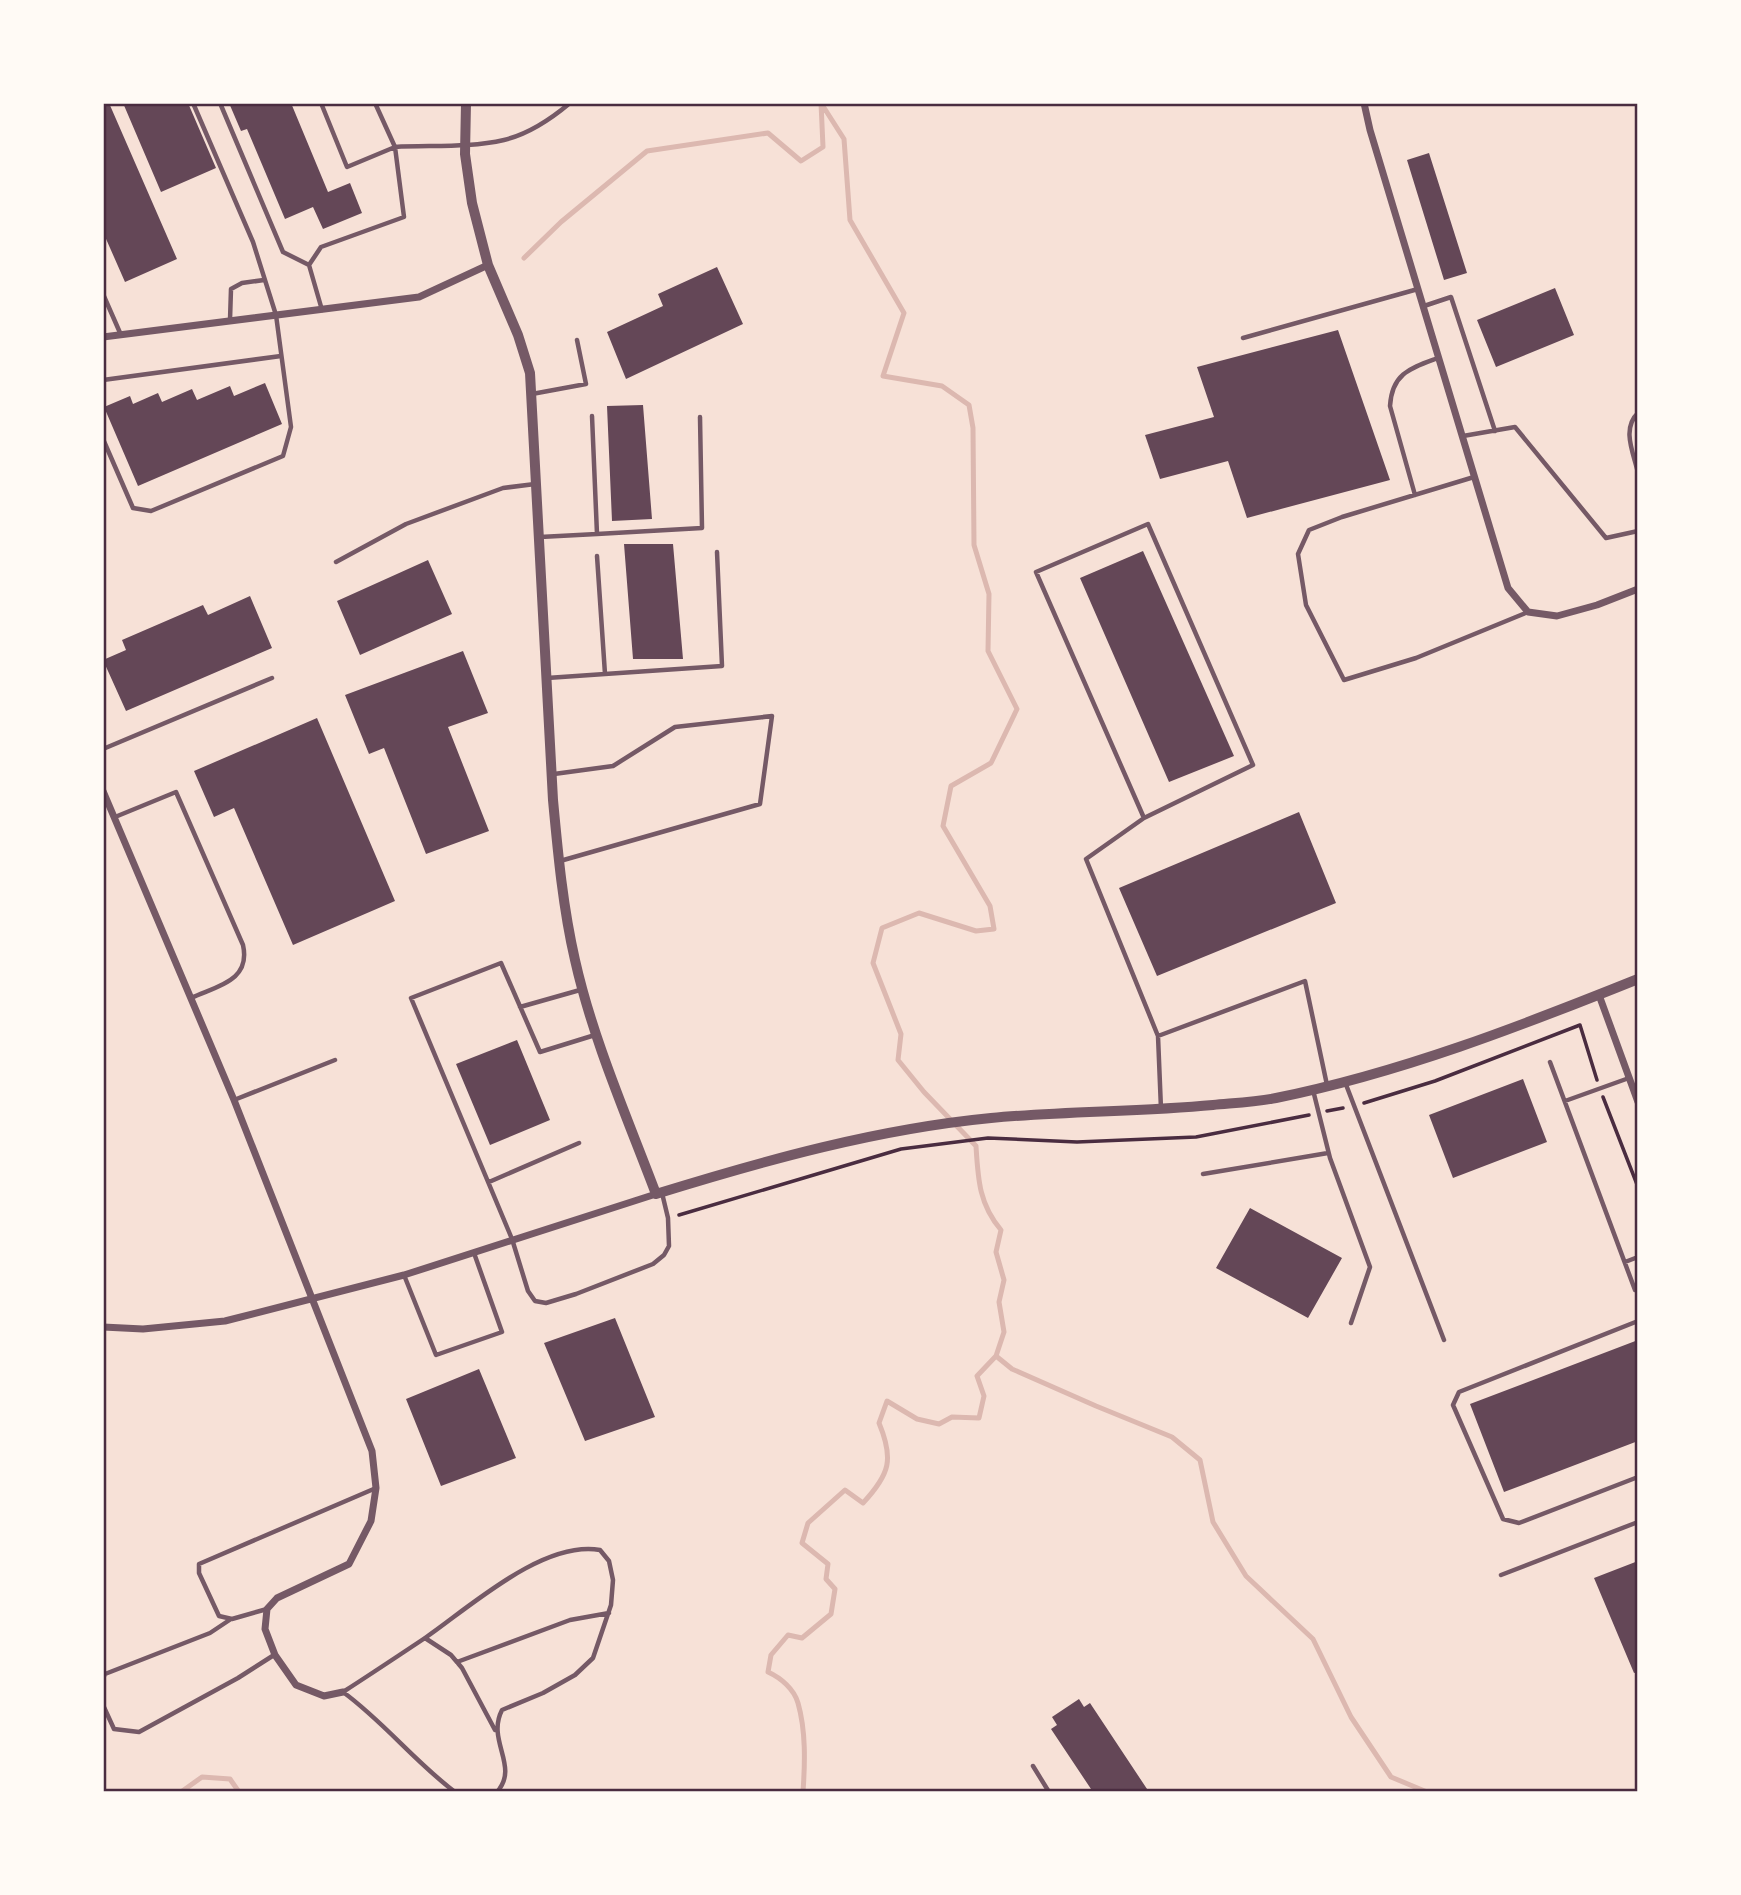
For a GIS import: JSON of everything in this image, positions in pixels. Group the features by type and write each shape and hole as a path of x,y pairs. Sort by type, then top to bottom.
{"street":[{"path":"467,103 466,143 472,203 488,265 518,335 530,373 552,774 559,862 575,961 597,1035 659,1193"},
{"path":"1364,103 1370,131 1508,588 1528,612 1558,615 1597,605 1638,589"},
{"path":"103,337 419,297 488,265"},
{"path":"103,791 234,1100 372,1451 376,1488 371,1521 349,1564 277,1598 267,1609 265,1629 275,1655 296,1685 324,1696 344,1692"},
{"path":"103,1327 143,1329 225,1321 404,1275 659,1193 791,1154 901,1130 990,1118 1161,1110 1274,1099 1462,1045 1638,979"},
{"path":"1599,995 1638,1102"}],"lane":[{"path":"103,439 133,508 151,511 283,456 291,427 276,315 253,242 194,103"},
{"path":"220,103 283,252 309,265 322,310"},
{"path":"321,103 347,167 395,147 503,140 522,134 552,118 570,103"},
{"path":"309,265 321,247 404,217 395,147 375,103"},
{"path":"230,321 231,289 242,283 264,280"},
{"path":"1243,338 1418,289"},
{"path":"103,294 121,335"},
{"path":"1423,306 1451,297 1495,431"},
{"path":"531,394 586,384 578,340"},
{"path":"103,380 281,356"},
{"path":"1415,495 1390,406 1391,392 1397,380 1410,368 1439,358"},
{"path":"1638,413 1629,423 1629,435 1638,473"},
{"path":"592,416 597,534"},
{"path":"539,537 702,528 700,417"},
{"path":"1463,436 1515,427 1606,538 1638,531"},
{"path":"1475,477 1309,530 1298,554 1306,605 1344,680 1416,658 1528,612"},
{"path":"336,562 406,524 503,488 536,484"},
{"path":"1144,818 1036,572 1148,524 1253,765 1144,818 1086,859 1157,1036 1161,1110"},
{"path":"547,678 722,666 717,552"},
{"path":"597,556 605,674"},
{"path":"103,749 272,678"},
{"path":"552,774 613,766 675,727 772,716 761,804 559,862"},
{"path":"114,818 176,792 243,945 244,965 233,979 191,998"},
{"path":"597,1035 540,1052 500,963 411,998 512,1239 528,1291 535,1301 546,1303 653,1265 669,1246 668,1218 659,1193"},
{"path":"1157,1036 1305,981 1327,1085"},
{"path":"520,1007 584,989"},
{"path":"234,1100 335,1060"},
{"path":"1550,1062 1635,1290"},
{"path":"1565,1101 1629,1078"},
{"path":"1344,1081 1444,1340"},
{"path":"1313,1089 1328,1153 1370,1267 1351,1323"},
{"path":"489,1182 579,1143"},
{"path":"1203,1174 1328,1153"},
{"path":"404,1275 436,1355 502,1332 474,1252"},
{"path":"1625,1262 1638,1257"},
{"path":"1638,1321 1459,1392 1453,1405 1503,1519 1519,1522 1638,1477"},
{"path":"232,1619 219,1616 199,1573 200,1564 376,1488"},
{"path":"1502,1575 1638,1522"},
{"path":"455,1792 441,1782 370,1712 344,1692 425,1638 485,1592 533,1565 581,1549 600,1550 609,1561 613,1580 609,1613 593,1658 575,1675 544,1693 502,1710 497,1719 496,1732"},
{"path":"103,1678 105,1674 209,1633 232,1619 267,1609"},
{"path":"457,1662 570,1620 609,1613"},
{"path":"425,1638 457,1662 496,1732 505,1766 504,1784 497,1792"},
{"path":"103,1705 114,1729 139,1732 275,1655"},
{"path":"1033,1766 1049,1792"}],"path":[{"path":"668,1218 901,1149 988,1138 1077,1142 1196,1138 1353,1106 1436,1081 1580,1025 1600,1088 1638,1187"}],"building":[{"path":"103,103 109,103 177,259 125,282 103,232"},
{"path":"123,103 188,103 216,168 161,192"},
{"path":"229,103 291,103 328,192 350,183 362,213 323,229 313,207 285,219 247,129 241,131"},
{"path":"1429,153 1467,273 1444,280 1407,160"},
{"path":"717,267 743,324 626,379 607,332 663,306 658,294"},
{"path":"1555,288 1574,335 1496,367 1477,320"},
{"path":"1338,330 1390,480 1247,518 1228,461 1160,479 1145,435 1214,417 1197,367"},
{"path":"265,383 282,424 138,486 104,407 130,396 133,404 158,393 162,402 192,389 197,400 230,386 234,396"},
{"path":"643,405 652,519 612,521 607,406"},
{"path":"624,544 673,544 683,659 633,659"},
{"path":"1143,551 1234,756 1169,782 1080,578"},
{"path":"428,560 452,614 360,655 337,601"},
{"path":"250,596 272,648 126,711 103,660 126,650 122,640 203,605 208,615"},
{"path":"463,651 488,713 448,727 489,831 426,854 384,748 369,754 345,695"},
{"path":"317,718 395,901 293,945 234,808 214,817 194,771"},
{"path":"1299,812 1336,903 1157,976 1119,888"},
{"path":"517,1040 550,1120 490,1145 456,1064"},
{"path":"1523,1079 1547,1142 1453,1178 1429,1115"},
{"path":"1250,1208 1342,1258 1308,1318 1216,1268"},
{"path":"615,1318 655,1417 585,1441 544,1343"},
{"path":"1638,1340 1638,1441 1504,1492 1470,1404"},
{"path":"479,1369 516,1458 441,1486 406,1399"},
{"path":"1638,1561 1638,1672 1634,1673 1594,1578"},
{"path":"1079,1699 1084,1707 1090,1703 1149,1792 1093,1792 1051,1729 1057,1725 1052,1717"}],"waterway":[{"path":"524,258 561,222 647,151 768,133 801,161 823,147 821,103"},
{"path":"803,1792 804,1736 798,1703 786,1684 768,1672 771,1655 788,1635 802,1638 831,1614 835,1589 826,1579 828,1564 802,1543 808,1523 845,1490 863,1503 879,1483 887,1466 888,1456 879,1423 887,1401 917,1419 939,1424 952,1417 979,1418 984,1396 977,1376 996,1356 1004,1332 999,1302 1004,1280 996,1252 1001,1230 984,1201 976,1146 924,1092 898,1060 901,1034 873,963 882,928 919,913 976,931 994,929 990,906 943,826 951,786 991,763 1017,709 988,651 989,594 974,545 973,428 969,405 942,386 883,376 904,313 850,220 844,139 821,103"},
{"path":"996,1356 1012,1369 1172,1437 1200,1460 1213,1522 1246,1576 1313,1639 1351,1717 1391,1777 1427,1792"},
{"path":"181,1792 202,1777 230,1779 239,1792"}]}
